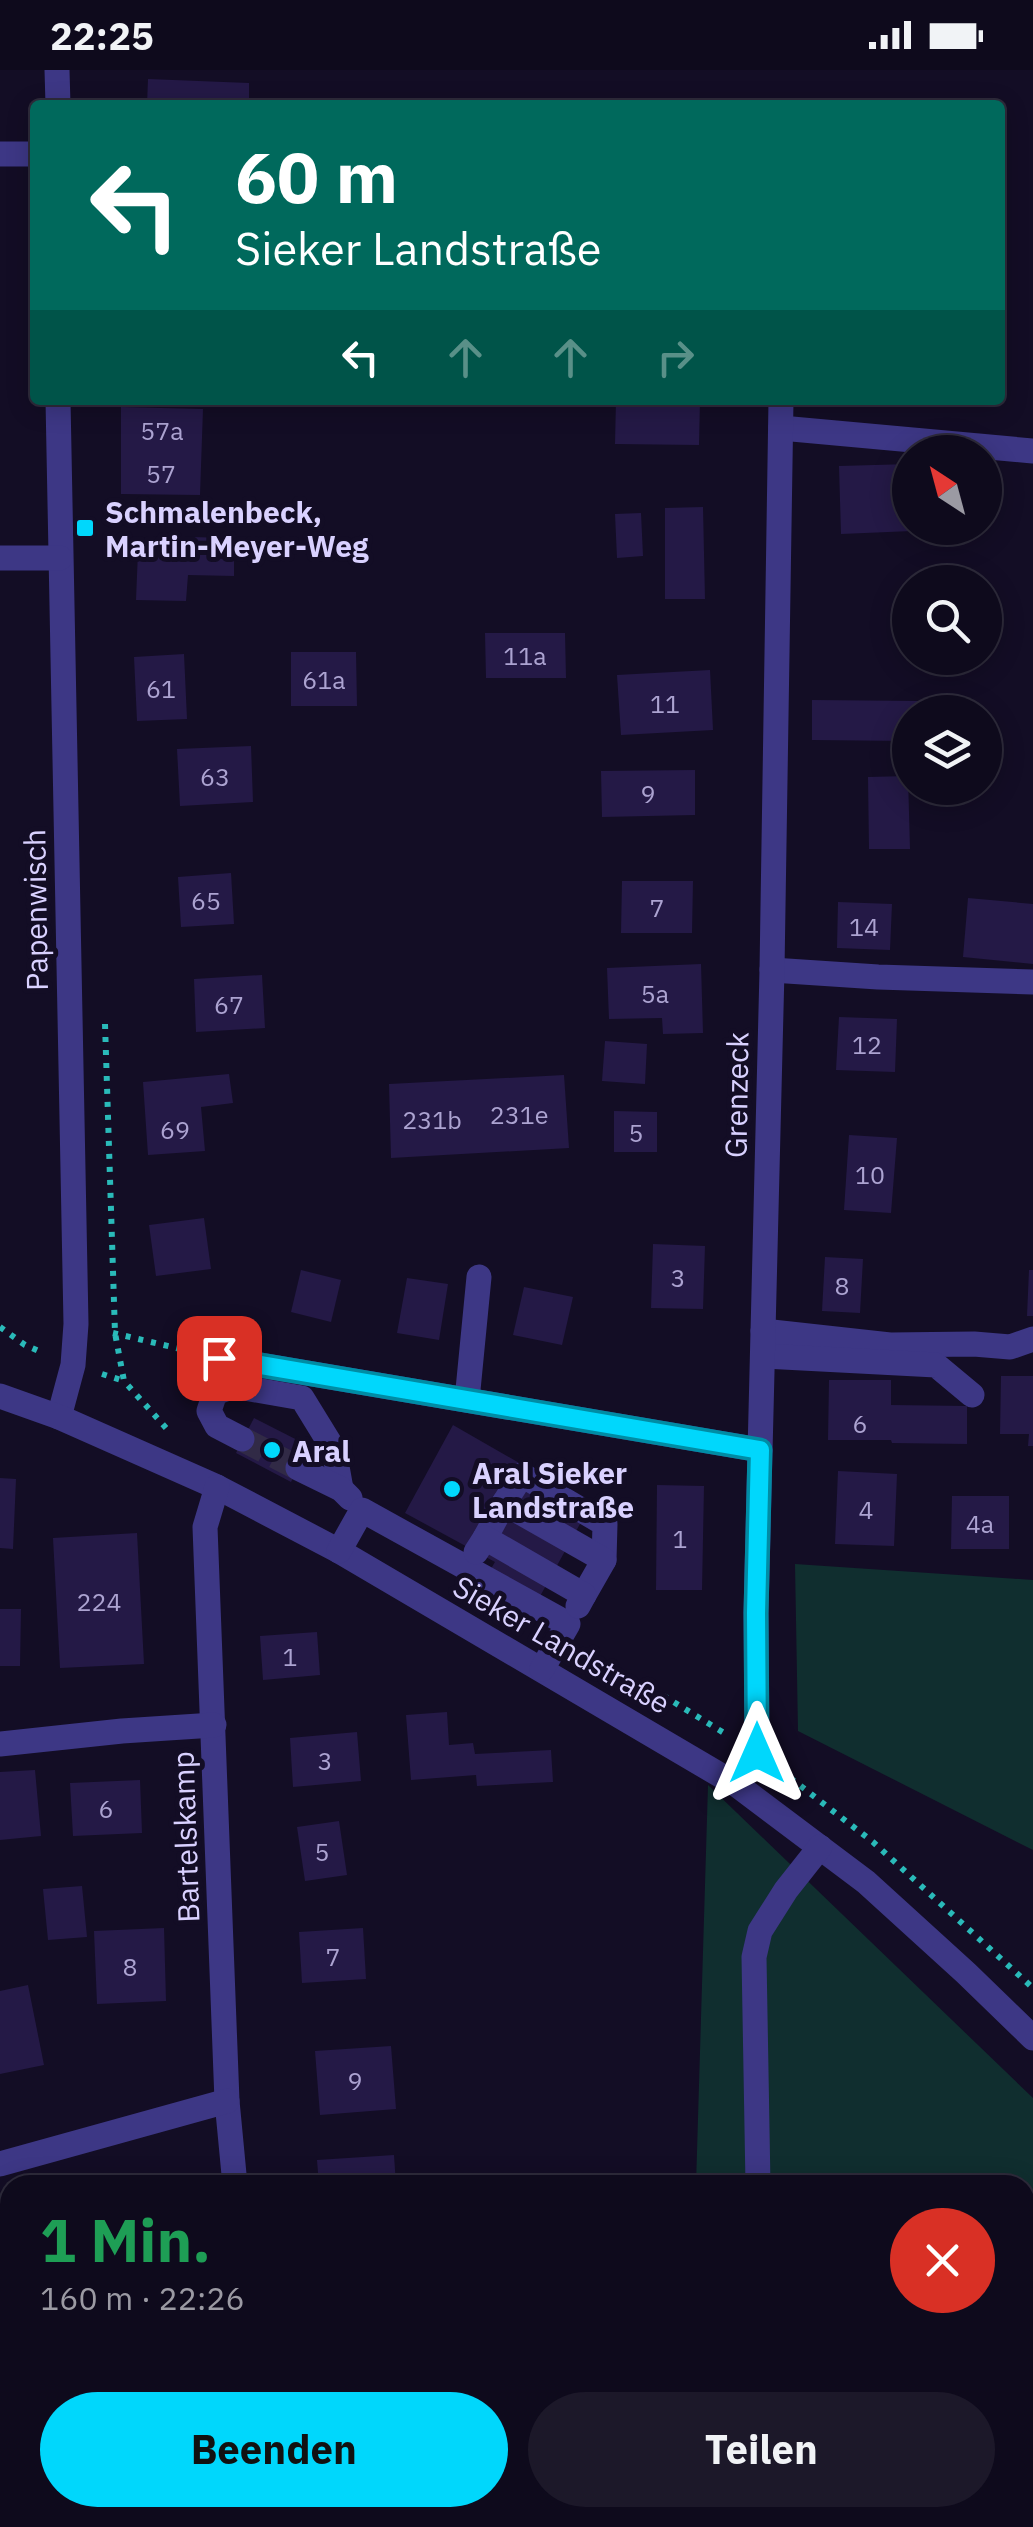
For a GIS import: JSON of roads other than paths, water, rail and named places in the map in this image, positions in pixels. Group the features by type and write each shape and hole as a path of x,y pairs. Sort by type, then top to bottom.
{"street":[{"path":"58,70 58,100"},
{"path":"0,154 30,154"},
{"name":"Papenwisch","path":"58,405 76,1324 72,1365 59,1416"},
{"name":"Grenzeck","path":"737,1785 757,1753 756,1613 781,405"},
{"path":"781,428 1033,451"},
{"path":"0,558 60,558"},
{"path":"772,970 1033,982"},
{"path":"467,1400 479,1277"},
{"path":"764,1343 1010,1347 1033,1340"},
{"path":"764,1343 936,1366 972,1394"},
{"path":"219,1358 760,1450"},
{"path":"242,1439 218,1426 210,1411 215,1393 233,1386 302,1398 334,1450 341,1489"},
{"name":"Sieker Landstraße","path":"0,1396 59,1416 216,1487 340,1552 737,1785 866,1882 1033,2038"},
{"path":"298,1468 341,1489 362,1510 568,1624"},
{"name":"Bartelskamp","path":"216,1487 205,1527 234,2175"},
{"path":"467,1568 504,1504 604,1560 542,1669"},
{"path":"340,1552 362,1510"},
{"path":"485,1538 584,1595"},
{"path":"0,1744 214,1725"},
{"path":"758,2175 754,1956 760,1931 820,1846"},
{"path":"0,2164 228,2101"}],"tunnel":[{"path":"242,1439 298,1468"}],"place":[{"name":"Schmalenbeck, Martin-Meyer-Weg","path":"85,528"},
{"name":"Aral","path":"272,1450"},
{"name":"Aral Sieker Landstraße","path":"452,1489"}]}
